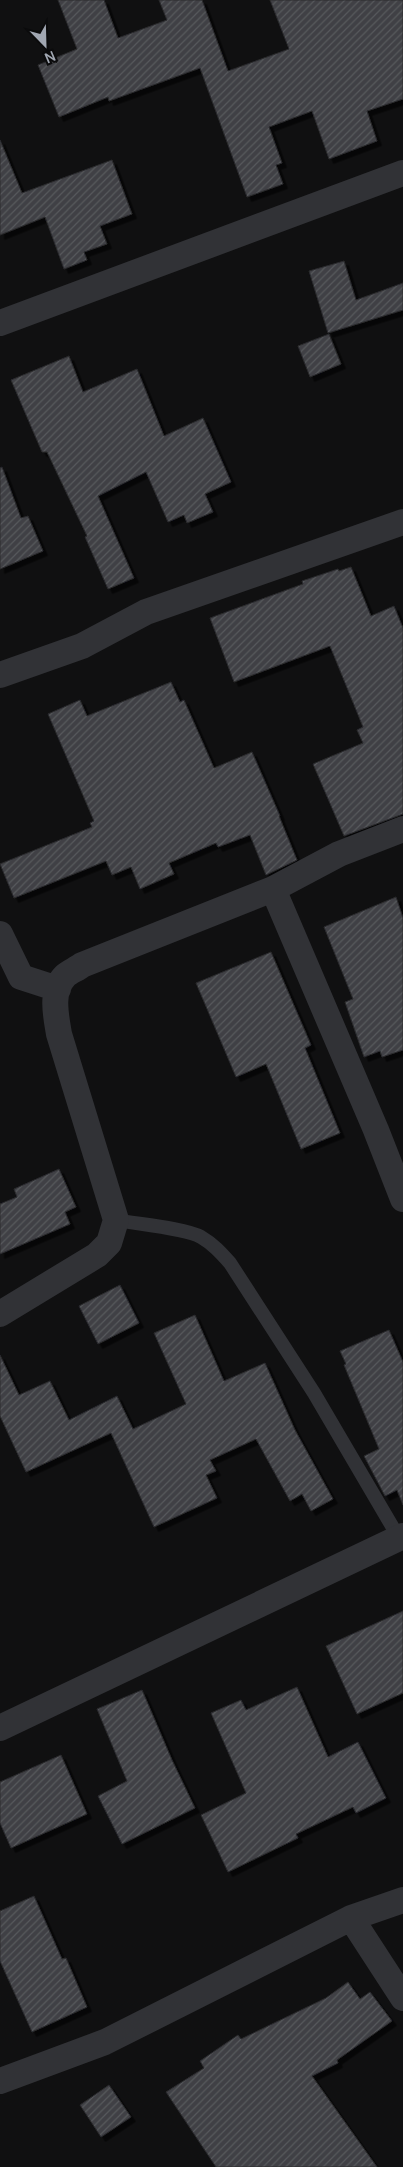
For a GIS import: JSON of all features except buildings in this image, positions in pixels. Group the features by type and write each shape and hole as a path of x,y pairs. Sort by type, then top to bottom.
{"street":[{"path":"0,323 403,173"},
{"path":"0,675 82,646 146,612 403,522"},
{"path":"0,1314 97,1255 109,1242 116,1220 59,1034 54,1008 58,989 64,977 82,965 273,889 339,854 403,829"},
{"path":"273,889 376,1130 403,1199"},
{"path":"0,934 22,977 58,989"},
{"path":"0,1728 401,1537"},
{"path":"0,2081 105,2042 351,1918 403,1900"},
{"path":"351,1918 403,1998"}],"lane":[{"path":"116,1220 199,1236 216,1248 230,1263 314,1394 401,1537"}]}
